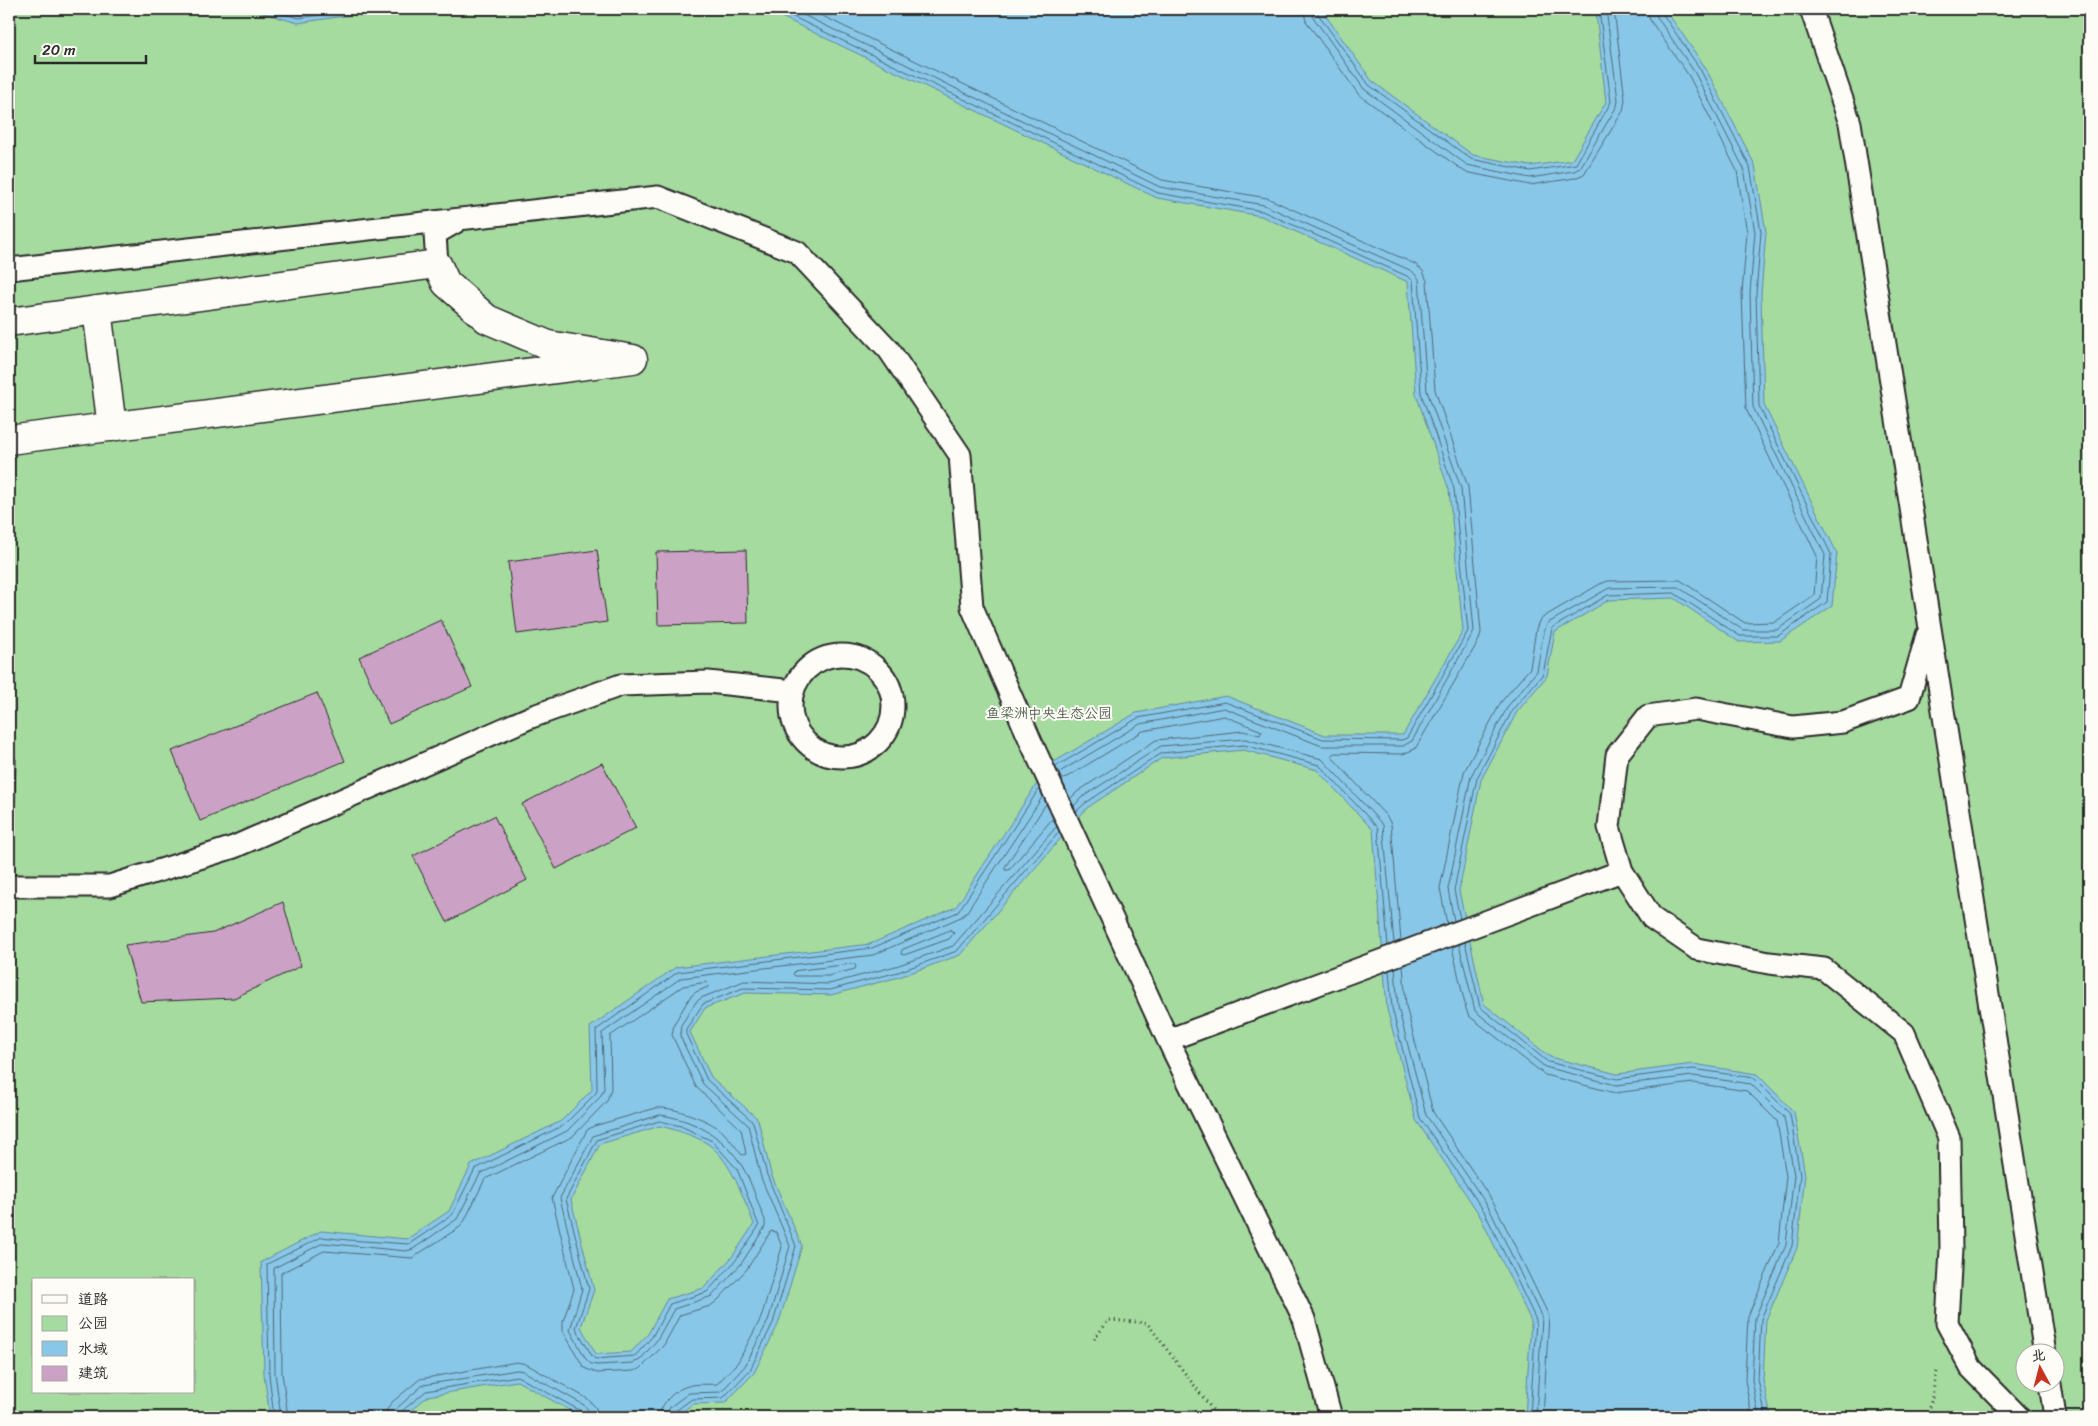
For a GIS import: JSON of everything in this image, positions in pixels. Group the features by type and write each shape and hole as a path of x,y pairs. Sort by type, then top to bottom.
{"street":[{"path":"9,322 436,264 446,283 487,319 548,345 633,359 9,440"},
{"path":"97,310 112,427"}],"lane":[{"path":"1811,9 1850,123 2043,1344"},
{"path":"9,269 658,197 797,252 889,350 960,455 972,607 1031,742 1168,1040 1304,1319 1331,1417"},
{"path":"436,264 435,234 462,219"},
{"path":"1929,628 1909,698 1843,722 1793,727 1696,709 1648,716 1617,755 1609,827 1622,871 1652,918 1697,949 1769,963 1824,969 1904,1033 1949,1138 1951,1249 1947,1324 1971,1368 2019,1417"},
{"path":"849,655 866,660 880,671 890,686 894,702 892,720 884,736 871,749 857,755 841,757 826,754 812,747 800,736 792,714 793,691 802,675 814,663 831,656 849,655"},
{"path":"9,886 110,886 234,847 531,717 621,685 708,682 793,691"},
{"path":"1168,1040 1622,871"},
{"path":"2052,1394 2055,1417"}],"path":[{"path":"1094,1339 1109,1320 1147,1323 1218,1417"}],"green space":[{"name":"鱼梁洲中央生态公园","path":"9,9 2089,9 2089,1417 9,1417"}],"water":[{"path":"249,9 391,9 298,23"},
{"path":"765,9 1321,9 1372,81 1473,155 1530,166 1572,160 1606,102 1596,13 1593,9 1665,9 1705,67 1755,165 1766,232 1761,294 1764,405 1837,553 1832,606 1780,641 1739,642 1674,598 1609,600 1555,632 1547,676 1517,712 1481,780 1459,891 1484,1004 1550,1057 1617,1074 1693,1064 1757,1074 1794,1112 1805,1175 1797,1248 1766,1320 1763,1380 1771,1417 1525,1417 1531,1321 1479,1214 1416,1120 1387,1009 1373,830 1317,770 1244,750 1162,758 1087,808 960,955 899,977 831,995 745,993 705,1008 690,1032 711,1077 758,1119 771,1174 802,1246 778,1325 754,1373 725,1403 693,1404 675,1417 586,1417 580,1416 517,1381 428,1396 403,1417 270,1417 264,1374 261,1262 321,1231 407,1239 449,1211 471,1165 561,1121 592,1090 590,1027 676,967 870,944 956,907 1049,765 1136,713 1226,696 1325,735 1403,735 1463,631 1449,490 1416,394 1408,282 1261,216 1157,198","holes":["660,1126 697,1138 716,1151 736,1181 754,1224 732,1257 704,1288 667,1299 648,1334 631,1352 596,1354 581,1327 594,1290 571,1200 600,1144"]}],"building":[{"path":"597,550 607,622 517,634 508,562"},
{"path":"746,550 748,623 658,625 656,552"},
{"path":"441,620 472,687 389,724 359,657"},
{"path":"317,693 345,761 200,821 172,751"},
{"path":"9,759 16,759 14,832 9,832"},
{"path":"602,763 636,828 556,869 522,804"},
{"path":"494,816 527,880 447,922 413,856"},
{"path":"283,902 301,966 234,998 141,1002 125,945 213,933"}]}
